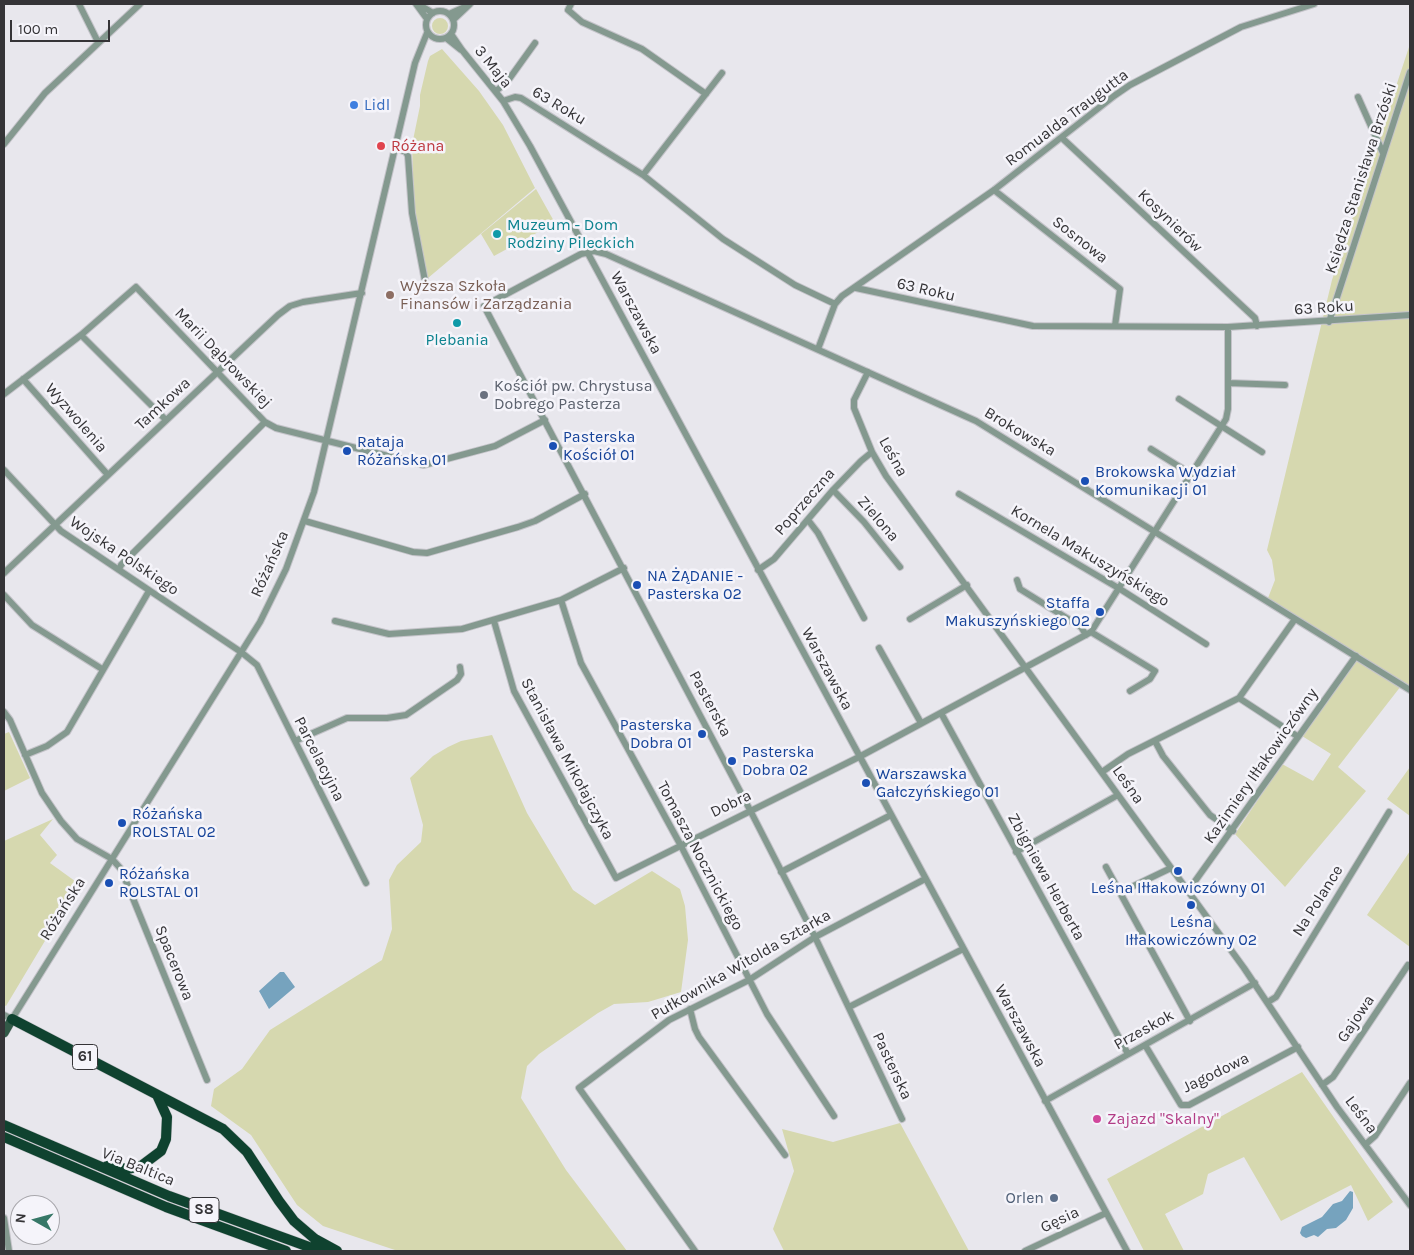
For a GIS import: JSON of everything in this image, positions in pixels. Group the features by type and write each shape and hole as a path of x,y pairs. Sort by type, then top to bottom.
{"highway":[{"name":"61","path":"8,1017 158,1095"},
{"path":"90,1163 128,1169 141,1166 156,1157 164,1145 168,1128 168,1117 158,1095"},
{"path":"158,1095 206,1119 231,1135 256,1163 279,1201 294,1221 315,1239 337,1251"},
{"name":"Via Baltica","path":"4,1125 193,1205 320,1251"},
{"name":"Via Baltica","path":"4,1137 157,1203 286,1251"}],"main road":[{"name":"Różańska","path":"4,1033 8,1017"}],"street":[{"path":"79,4 98,42"},
{"path":"4,144 45,93 140,4"},
{"path":"417,4 433,12 441,11 451,17"},
{"path":"417,4 426,19 430,35 439,40 449,36 451,17 468,5"},
{"name":"Romualda Traugutta","path":"856,288 994,190 1130,85 1241,27 1314,4"},
{"path":"569,7 582,22 658,58 706,94"},
{"path":"426,19 433,12"},
{"name":"Różańska","path":"8,1017 112,860 241,652 272,598 305,521 327,440 415,63 430,35"},
{"name":"3 Maja","path":"449,36 503,101"},
{"path":"496,91 506,82 535,43"},
{"name":"Księdza Stanisława Brzóski","path":"1329,322 1410,72"},
{"path":"643,175 722,73"},
{"name":"63 Roku","path":"503,101 515,97 520,98 643,175 723,240 795,285 835,304"},
{"path":"1358,97 1383,153"},
{"name":"Warszawska","path":"503,101 588,252 1127,1251"},
{"name":"Kosynierów","path":"1062,138 1255,318 1257,326"},
{"path":"395,148 406,152 408,156 412,214 425,282"},
{"name":"Sosnowa","path":"994,190 1120,290 1115,326"},
{"name":"Pasterska","path":"588,252 484,306 585,494 750,810 815,937 902,1119"},
{"name":"Brokowska","path":"588,252 606,254 976,421 1410,690"},
{"name":"Marii Dąbrowskiej","path":"82,335 136,287 265,422 276,428 424,465 495,446 545,420"},
{"path":"818,349 835,304 842,296 856,288"},
{"name":"63 Roku","path":"856,288 1033,326 1228,327 1329,322 1410,315"},
{"name":"Tamkowa","path":"4,573 217,372 290,306 314,300 362,293"},
{"path":"1089,633 1120,589 1222,426 1228,409 1228,327"},
{"path":"4,394 82,335 166,420"},
{"name":"Leśna","path":"868,372 854,400 854,408 872,452 886,476 1255,983 1322,1085 1409,1200"},
{"name":"Wyzwolenia","path":"24,378 108,475"},
{"path":"1228,383 1284,385"},
{"path":"1179,400 1262,452"},
{"path":"119,570 121,565 265,422"},
{"path":"1151,449 1191,474"},
{"name":"Poprzeczna","path":"758,570 774,559 833,490 861,460 872,452"},
{"name":"Wojska Polskiego","path":"4,470 54,526 241,652"},
{"name":"Zielona","path":"833,490 864,522 900,567"},
{"path":"305,521 413,552 427,553 535,521 585,494"},
{"name":"Kornela Makuszyńskiego","path":"959,494 1120,589 1206,644"},
{"path":"808,520 818,533 864,618"},
{"path":"335,621 389,634 453,631 494,621 562,600 624,568"},
{"path":"1017,580 1020,589 1089,633 1155,671 1150,679 1130,691"},
{"path":"910,619 967,585"},
{"path":"25,754 47,746 67,732 102,669 150,591"},
{"path":"4,596 32,624 102,669"},
{"name":"Tomasza Nocznickiego","path":"562,600 582,663 680,844 749,980 767,1014 834,1116"},
{"path":"1102,772 1128,754 1239,698 1294,619"},
{"name":"Stanisława Mikołajczyka","path":"494,621 514,692 616,878"},
{"name":"Dobra","path":"616,878 680,844 859,757 1089,633"},
{"path":"879,648 921,723"},
{"name":"Parcelacyjna","path":"241,652 256,665 366,883"},
{"name":"Kazimiery Iłłakowiczówny","path":"1188,892 1233,831 1297,736 1356,656"},
{"path":"295,742 347,718 387,718 406,715 457,680 461,674 460,667"},
{"path":"1239,698 1297,736"},
{"path":"4,712 10,720 42,793 61,821 77,839 112,860"},
{"name":"Zbigniewa Herberta","path":"941,713 1128,1054"},
{"path":"1155,741 1163,756 1210,815 1233,831"},
{"path":"1016,852 1118,795"},
{"name":"Na Polance","path":"1268,1002 1276,997 1389,812"},
{"path":"781,872 891,815"},
{"name":"Spacerowa","path":"112,860 122,872 207,1080"},
{"path":"1106,867 1190,1021"},
{"path":"1121,892 1171,868"},
{"name":"Pułkownika Witolda Sztarka","path":"694,1251 579,1088 663,1024 749,980 815,937 925,879"},
{"path":"849,1007 963,949"},
{"name":"Gajowa","path":"1322,1085 1333,1078 1408,964"},
{"name":"Przeskok","path":"1045,1101 1255,983"},
{"path":"690,1010 699,1037 785,1155"},
{"name":"Jagodowa","path":"1145,1044 1181,1104 1188,1105 1298,1047"},
{"path":"1366,1144 1375,1136 1410,1083"},
{"name":"Gęsia","path":"1025,1251 1106,1213"},
{"path":"4,1218 9,1251"}],"green space":[{"path":"437,18 443,18 448,23 446,32 437,34 432,29 432,23"},
{"path":"1410,44 1410,692 1401,686 1338,767 1366,791 1285,887 1235,834 1282,764 1313,781 1331,754 1302,736 1358,659 1268,598 1275,580 1272,560 1267,550 1332,280"},
{"path":"442,49 479,91 503,125 535,188 428,278 419,242 414,206 412,145 428,61 430,56"},
{"path":"536,189 555,223 494,256 481,234"},
{"path":"9,732 30,778 4,791 4,734"},
{"path":"492,735 527,813 573,890 595,905 652,871 680,889 685,906 688,940 681,992 648,1002 614,1004 598,1013 539,1054 527,1066 521,1098 566,1170 627,1251 398,1251 323,1226 297,1205 251,1135 211,1106 214,1089 242,1069 270,1030 382,960 392,929 389,880 397,865 421,842 423,825 410,778 433,756 448,747 461,741"},
{"path":"1410,767 1410,816 1387,799"},
{"path":"53,819 40,835 57,855 50,863 79,884 6,1006 4,1005 4,841"},
{"path":"1410,851 1410,947 1367,915"},
{"path":"1302,1072 1393,1202 1368,1221 1351,1185 1281,1221 1244,1157 1208,1174 1203,1194 1165,1214 1184,1251 1144,1251 1107,1179"},
{"path":"900,1123 969,1251 784,1251 773,1229 794,1171 782,1129 833,1142"}],"water":[{"path":"280,972 284,972 295,987 269,1009 259,991"},
{"path":"1350,1191 1353,1192 1353,1208 1346,1220 1336,1228 1327,1229 1318,1237 1314,1235 1306,1238 1302,1236 1300,1233 1302,1227 1322,1217 1333,1204 1342,1201"}],"place":[{"name":"Lidl","path":"354,105"},
{"name":"Różana","path":"381,146"},
{"name":"Muzeum - Dom Rodziny Pileckich","path":"497,234"},
{"name":"Wyższa Szkoła Finansów i Zarządzania","path":"390,295"},
{"name":"Plebania","path":"457,323"},
{"name":"Kościół pw. Chrystusa Dobrego Pasterza","path":"484,395"},
{"name":"Pasterska Kościół 01","path":"553,446"},
{"name":"Rataja Różańska 01","path":"347,451"},
{"name":"Brokowska Wydział Komunikacji 01","path":"1085,481"},
{"name":"NA ŻĄDANIE - Pasterska 02","path":"637,585"},
{"name":"Staffa Makuszyńskiego 02","path":"1100,612"},
{"name":"Pasterska Dobra 01","path":"702,734"},
{"name":"Pasterska Dobra 02","path":"732,761"},
{"name":"Warszawska Gałczyńskiego 01","path":"866,783"},
{"name":"Różańska ROLSTAL 02","path":"122,823"},
{"name":"Leśna Iłłakowiczówny 01","path":"1178,871"},
{"name":"Różańska ROLSTAL 01","path":"109,883"},
{"name":"Leśna Iłłakowiczówny 02","path":"1191,905"},
{"name":"Zajazd \"Skalny\"","path":"1097,1119"},
{"name":"Orlen","path":"1054,1198"}]}
